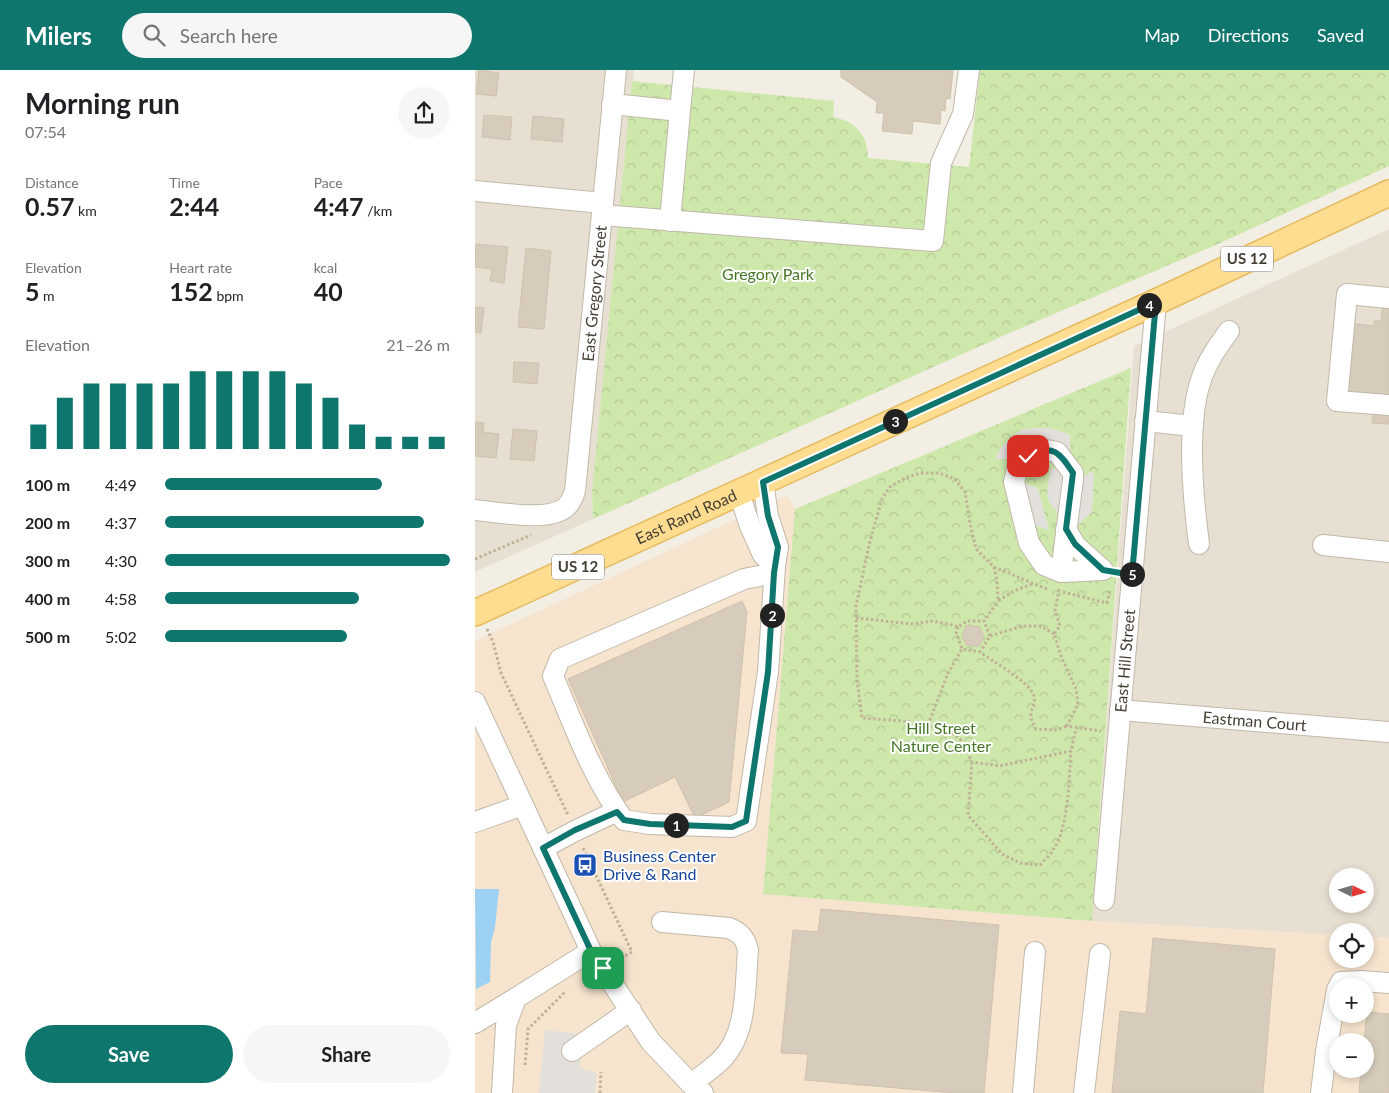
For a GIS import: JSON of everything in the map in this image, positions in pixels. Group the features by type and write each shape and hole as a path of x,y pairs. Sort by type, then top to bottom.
{"main road":[{"name":"East Rand Road","path":"475,613 1156,302 1389,193"}],"street":[{"name":"East Gregory Street","path":"541,514 561,510 567,506 572,499 577,483 616,70"},
{"path":"670,221 684,70"},
{"path":"475,191 603,209 670,221 933,241 941,163 963,114 969,70"},
{"path":"612,104 680,111"},
{"path":"1389,298 1347,294 1337,401 1389,405"},
{"name":"East Hill Street","path":"1104,900 1120,710 1116,572 1145,421 1156,302"},
{"path":"1199,544 1194,492 1193,426 1197,394 1202,376 1214,352 1229,331"},
{"path":"1145,421 1193,426"},
{"path":"1041,449 1057,452 1073,473 1060,582 1044,566 1029,543 1014,482 1018,465 1028,456 1041,449"},
{"path":"763,482 768,516 778,547 768,672 746,821 732,827 650,824 624,820 610,802 553,676 560,659 745,579 775,569"},
{"path":"739,493 750,526 763,555 775,569"},
{"path":"475,510 541,514"},
{"path":"1066,529 1075,544 1116,572"},
{"path":"1323,546 1389,552"},
{"path":"1060,582 1116,572"},
{"name":"Eastman Court","path":"1120,710 1389,732"},
{"path":"478,714 591,951 651,1042 697,1088 722,1060 735,1041 742,1013 746,941 740,932 729,928 662,922"},
{"path":"475,822 523,805"},
{"path":"543,848 575,830 617,812"},
{"path":"475,1023 591,951"},
{"path":"1023,1093 1035,952"},
{"path":"1084,1093 1100,954"},
{"path":"1374,982 1389,983"},
{"path":"502,1093 506,1025 516,998"},
{"path":"572,1050 631,1010"},
{"path":"1321,1093 1331,1023"}],"path":[{"path":"1032,584 994,567 976,549 965,492 955,479 939,473 921,473 905,478 890,487 882,499 868,550 856,606 857,680 862,718 928,725 950,732 963,744 971,762 969,815 1002,854 1019,863 1040,864 1054,849 1061,832 1067,802 1071,751 1076,728"},
{"path":"475,559 539,532 541,514"},
{"path":"994,567 997,581 997,601"},
{"path":"984,621 997,601 1014,591 1032,584 1060,582 1107,603 1116,572"},
{"path":"1054,634 1060,626 1055,611 1060,582"},
{"path":"856,618 913,624 932,621 958,627"},
{"path":"962,649 956,632 958,627 967,621 984,621"},
{"path":"984,621 990,636"},
{"path":"980,652 990,636 1023,626 1041,626 1054,634 1061,656 1076,689 1078,704 1067,726"},
{"path":"493,642 501,673 610,909 632,952"},
{"path":"928,725 947,673 962,649"},
{"path":"962,649 980,652 1026,685 1033,694 1034,700 1030,714 1031,721 1036,729 1057,730 1067,726 1119,733"},
{"path":"971,762 999,766 1071,751"},
{"path":"525,1065 528,1029 569,987"},
{"path":"599,1093 601,1072"}],"shaded area":[{"path":"475,70 634,70 592,492 593,519 475,572"},
{"path":"1389,229 1389,938 1374,937 1374,923 1329,923 1329,935 1092,921 1134,346"},
{"path":"1051,428 1070,435 1070,453 1057,452 1018,465 1007,459 995,459 1002,446 1011,437 1023,429"},
{"path":"1050,469 1056,469 1062,477 1073,480 1082,478 1091,471 1094,474 1092,512 1077,526 1060,516 1049,502 1047,494"},
{"path":"1023,483 1038,488 1049,530 1036,526"},
{"path":"787,495 795,509 763,894 1092,921 1329,935 1329,968 1374,968 1374,937 1389,938 1389,1093 475,1093 475,641"},
{"path":"545,1030 582,1034 580,1068 597,1073 595,1093 539,1093"}],"green space":[{"name":"Gregory Park","path":"980,70 1389,70 1389,166 1218,244 1014,331 593,519 592,492 632,81 834,101 833,117 848,122 859,130 866,142 868,158 969,167"},
{"name":"Hill Street Nature Center","path":"1131,368 1092,921 763,894 795,509"}],"water":[{"path":"475,889 499,889 495,928 491,942 490,982 476,989"}],"building":[{"path":"479,70 499,73 496,96 476,94"},
{"path":"841,70 953,70 950,99 946,98 945,111 941,110 940,124 913,121 912,134 882,131 884,113 876,113 877,102 841,77"},
{"path":"484,115 512,117 510,140 482,137"},
{"path":"533,116 564,119 562,142 531,139"},
{"path":"476,244 508,247 504,283 490,281 492,269 475,267"},
{"path":"526,248 551,251 544,329 518,327"},
{"path":"1384,293 1389,293 1389,424 1372,423 1375,399 1340,395 1347,323 1374,326 1374,321 1381,321"},
{"path":"475,307 484,308 481,333 475,332"},
{"path":"514,362 539,363 537,384 513,382"},
{"path":"475,422 484,423 483,432 499,434 496,458 475,456"},
{"path":"513,429 537,431 534,461 510,459"},
{"path":"742,601 747,612 729,802 695,818 675,777 623,802 568,679"},
{"path":"967,625 980,627 984,638 978,647 966,645 962,635"},
{"path":"821,909 999,925 984,1093 954,1093 805,1080 808,1054 781,1053 793,930 818,932"},
{"path":"1153,938 1275,949 1263,1093 1112,1093 1120,1011 1146,1014"},
{"path":"1374,1013 1389,1014 1389,1093 1359,1093 1360,1078 1374,1078 1374,1033 1365,1033 1366,1023 1374,1023"}],"place":[{"name":"Business Center Drive & Rand","path":"585,865"}],"route":[{"path":"603,968 591,951 543,848 575,830 617,812 624,820 650,824 732,827 746,821 768,672 774,573 778,547 768,516 763,482 1156,302 1132,575 1103,570 1075,544 1066,529 1073,473 1065,461 1057,452 1041,449 1028,456"}]}
